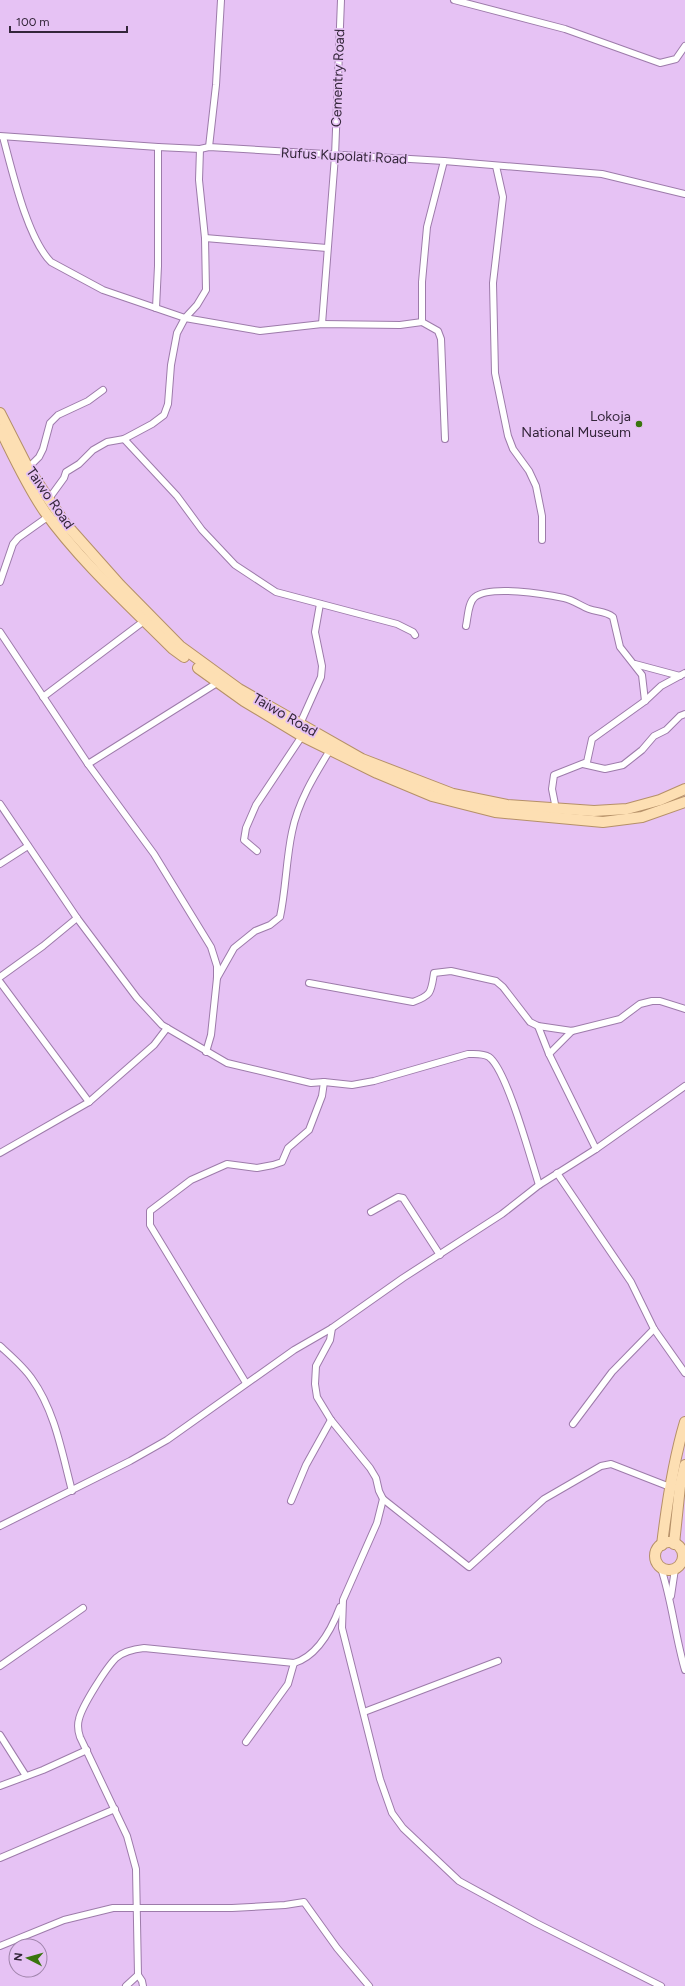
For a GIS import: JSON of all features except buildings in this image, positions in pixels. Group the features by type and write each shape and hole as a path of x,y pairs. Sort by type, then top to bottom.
{"main road":[{"name":"Taiwo Road","path":"0,413 28,468 64,522 120,585 180,646 239,689 362,759 453,794 507,805 594,811 627,809 660,800 685,789"},
{"name":"Taiwo Road","path":"0,429 31,489 48,516 84,560 173,649 217,683 302,736 377,773 432,796 495,812 603,822 642,817 685,802"},
{"path":"662,1545 670,1487 685,1422"},
{"path":"680,1548 668,1543 662,1545 657,1550 657,1562 661,1568 670,1570 679,1569 683,1560 680,1548 680,1486 685,1465"}],"street":[{"path":"209,147 216,85 221,0"},
{"name":"Cementry Road","path":"322,324 335,156 341,0"},
{"path":"454,0 564,29 660,63 676,59 685,46"},
{"path":"2,136 18,192 35,237 44,255 51,262 103,290 185,318 260,331 322,324 400,325 422,322 438,331 441,338 445,439"},
{"name":"Rufus Kupolati Road","path":"2,136 158,147 200,149 209,147 335,156 444,161 602,174 685,194"},
{"path":"156,308 158,266 158,147"},
{"path":"48,500 64,478 66,472 79,464 93,450 107,442 124,439 152,424 164,415 168,404 171,365 177,333 185,318 197,305 206,290 205,238 199,180 200,149"},
{"path":"422,322 422,282 427,227 444,161"},
{"path":"496,166 503,196 493,283 495,373 508,436 513,449 530,471 536,486 542,516 542,540"},
{"path":"205,238 327,248"},
{"path":"28,468 39,457 43,449 50,423 58,415 88,401 103,390"},
{"path":"124,439 178,496 202,530 235,565 276,592 397,624 413,632 415,635"},
{"path":"0,582 13,544 18,538 48,516"},
{"path":"466,626 471,601 476,596 499,591 525,591 565,598 612,616 620,647 635,664 642,675 645,702"},
{"path":"300,724 321,677 322,666 315,632 320,604"},
{"path":"43,697 144,620"},
{"path":"0,632 88,764 154,854 211,947 216,966 217,978 212,1035 206,1052"},
{"path":"635,664 683,674"},
{"path":"556,809 552,788 554,775 587,762 592,739 645,702 661,686 683,674"},
{"path":"88,764 217,683"},
{"path":"583,764 605,769 623,765 642,750 654,736 666,730 680,716 685,714"},
{"path":"257,851 244,840 246,828 256,805 302,736"},
{"path":"217,978 234,948 255,931 270,925 280,917 292,832 299,809 311,781 330,750"},
{"path":"0,804 77,918 150,1014 167,1028 206,1052 239,1067 311,1083 324,1082 352,1085 374,1081 468,1054 480,1054 489,1057 496,1065 510,1093 539,1185"},
{"path":"0,864 28,846"},
{"path":"0,976 42,946 77,918"},
{"path":"309,983 413,1002 428,995 431,990 434,973 451,971 496,981 503,987 530,1022 538,1026 572,1030 620,1019 640,1004 652,1000 685,1009"},
{"path":"0,982 89,1102"},
{"path":"538,1026 549,1054 596,1149"},
{"path":"0,1153 89,1102 154,1045 167,1028"},
{"path":"549,1054 572,1030"},
{"path":"246,1383 150,1225 150,1211 192,1180 227,1164 257,1168 282,1162 288,1148 309,1130 322,1096 324,1082"},
{"path":"0,1526 166,1440 294,1350 332,1328 403,1278 502,1214 539,1185 596,1149 685,1086"},
{"path":"557,1173 631,1282 654,1329 685,1373"},
{"path":"371,1212 398,1197 403,1198 440,1255"},
{"path":"143,1986 142,1980 138,1975 138,1907 136,1869 127,1836 80,1738 78,1728 82,1710 104,1674 116,1658 131,1649 144,1648 294,1663 305,1660 333,1626 377,1523 382,1499 376,1478 370,1468 331,1420 317,1397 315,1384 316,1366 330,1340 332,1328"},
{"path":"573,1424 612,1372 654,1329"},
{"path":"0,1346 32,1378 42,1395 56,1430 72,1490"},
{"path":"291,1501 306,1465 331,1420"},
{"path":"382,1499 469,1567 544,1499 601,1466 611,1464 670,1487"},
{"path":"661,1568 670,1598 673,1622 685,1670"},
{"path":"670,1598 679,1569"},
{"path":"343,1600 342,1628 380,1779 392,1813 403,1828 459,1881 536,1923 661,1986"},
{"path":"0,1666 83,1608"},
{"path":"333,1626 342,1628"},
{"path":"364,1712 498,1661"},
{"path":"246,1742 288,1684 294,1663"},
{"path":"0,1734 26,1776"},
{"path":"0,1786 87,1750"},
{"path":"0,1858 115,1809"},
{"path":"0,1946 64,1920 113,1908 232,1908 304,1902 337,1948 369,1986"},
{"path":"126,1986 138,1975"}],"place":[{"name":"Lokoja National Museum","path":"639,424"}]}
